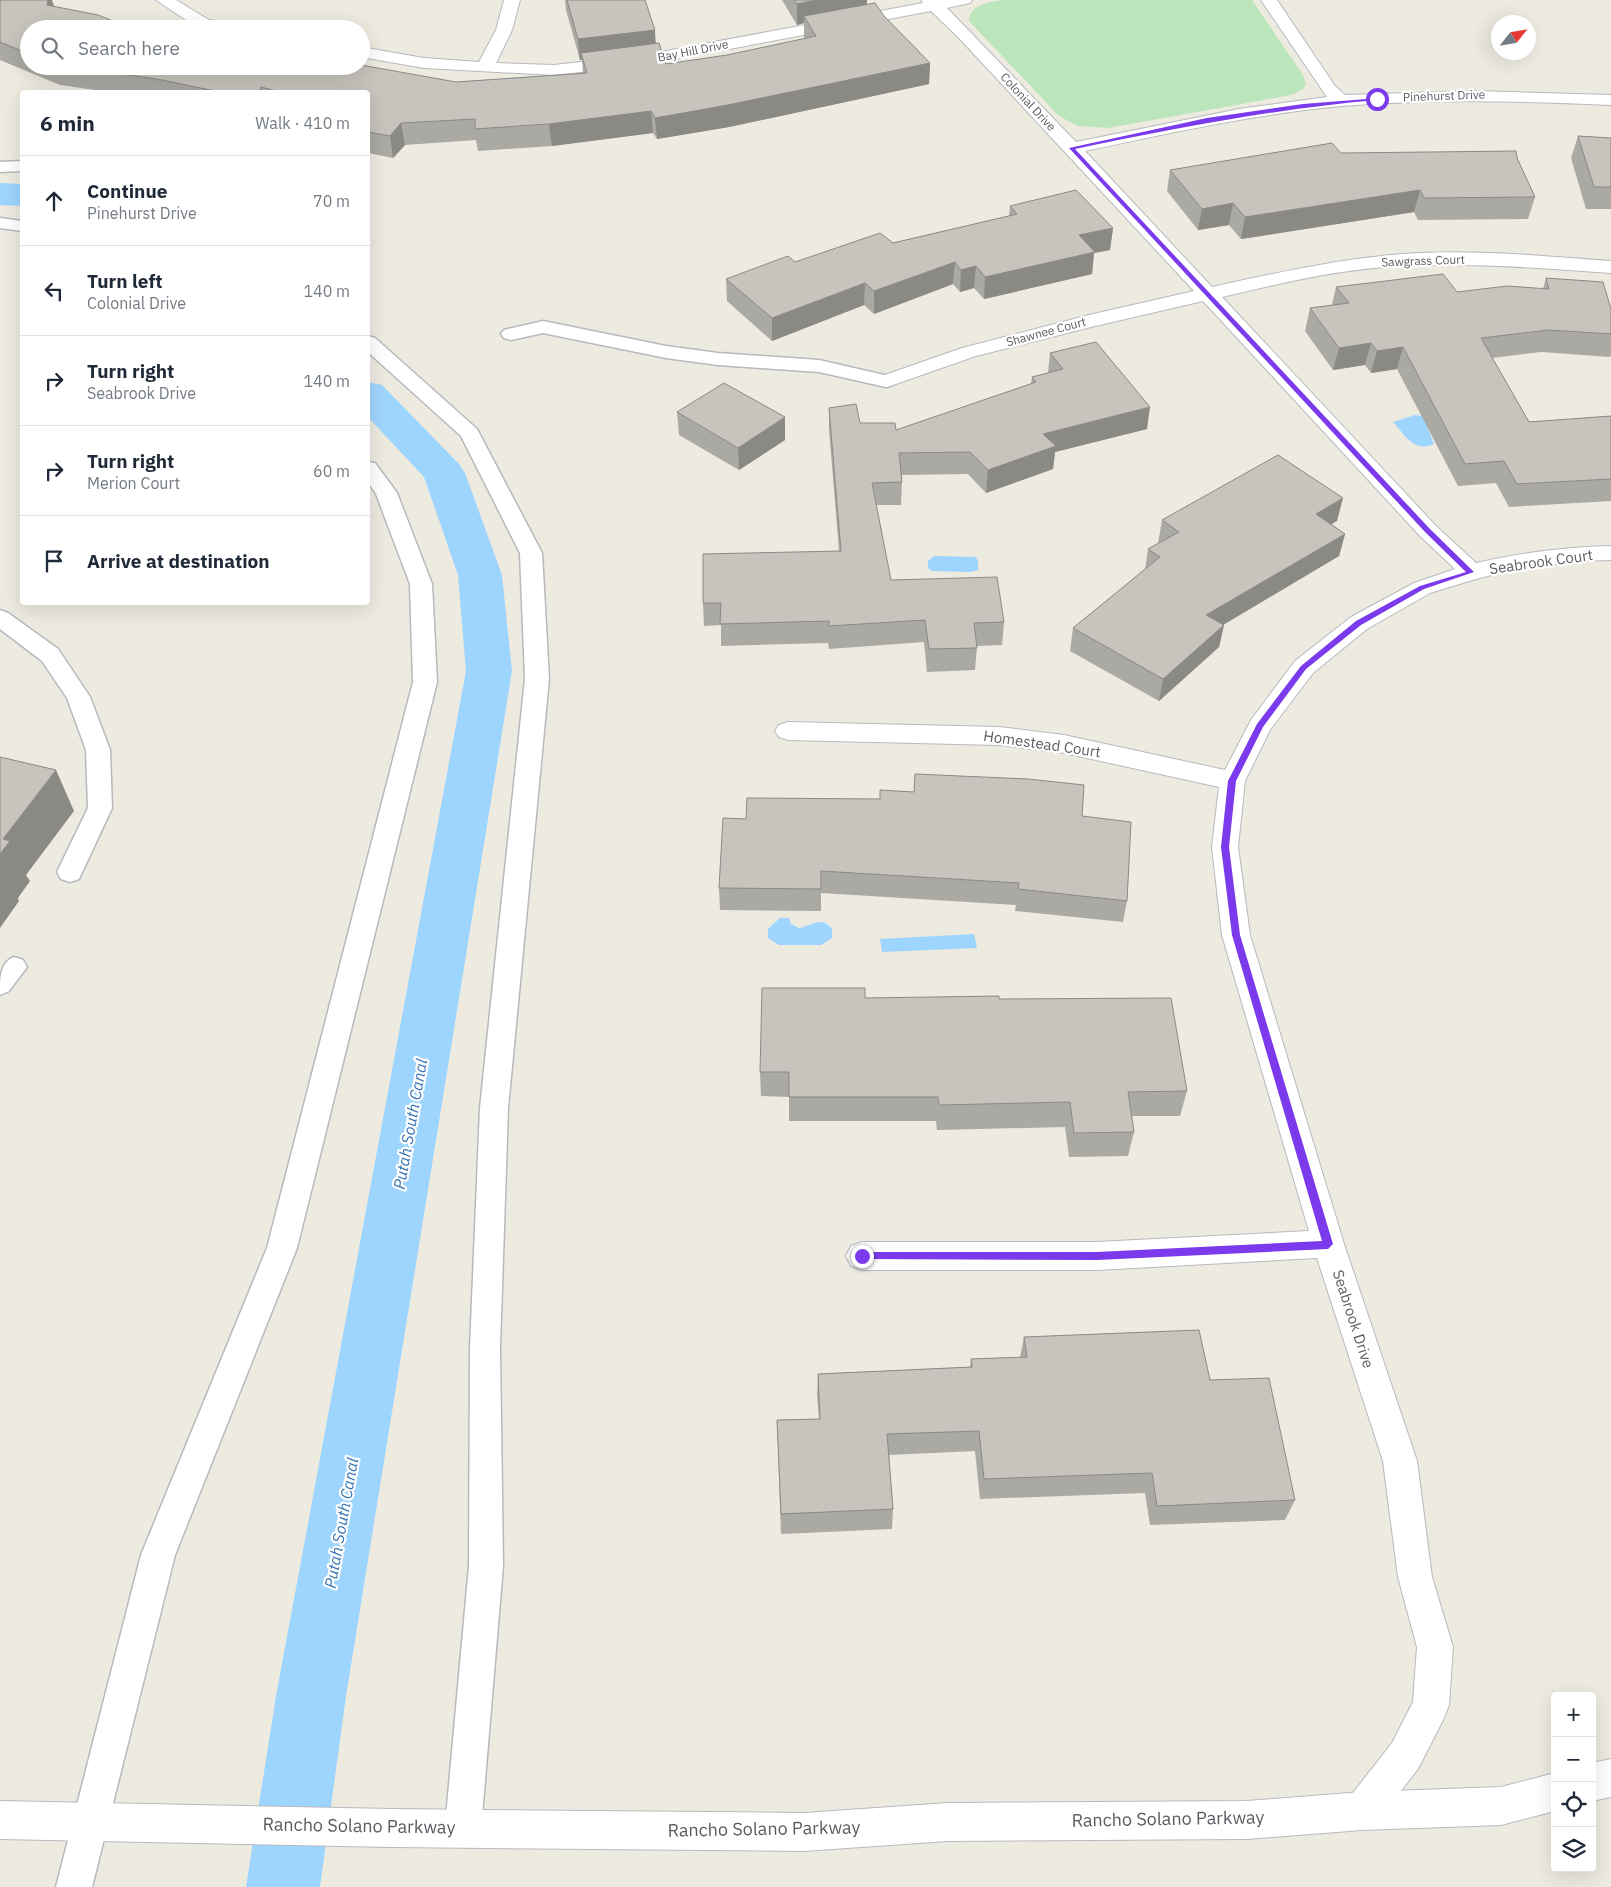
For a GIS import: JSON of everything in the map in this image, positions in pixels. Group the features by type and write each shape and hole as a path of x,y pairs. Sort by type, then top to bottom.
{"street":[{"path":"164,0 197,20"},
{"path":"485,68 504,30 512,0"},
{"name":"Bay Hill Drive","path":"370,54 424,63 485,68 554,70 644,60 932,3 964,0"},
{"path":"1268,0 1329,90 1341,101"},
{"name":"Colonial Drive","path":"932,3 964,33 1428,531 1471,572"},
{"name":"Pinehurst Drive","path":"1072,148 1207,120 1341,101 1491,94 1611,100"},
{"name":"Sawgrass Court","path":"1208,294 1311,271 1404,260 1508,260 1611,267"},
{"name":"Shawnee Court","path":"886,381 978,350 1089,321 1208,294"},
{"name":"Seabrook Court","path":"1471,572 1512,563 1577,554 1611,553"},
{"name":"Seabrook Drive","path":"1362,1810 1405,1756 1431,1705 1435,1647 1415,1577 1400,1461 1328,1244 1236,935 1225,847 1232,781 1260,726 1304,667 1367,619 1422,588 1471,572"},
{"name":"Homestead Court","path":"788,731 1000,736 1064,744 1232,781"},
{"path":"862,1256 1097,1256 1328,1244"},
{"path":"1596,1781 1611,1778"},
{"name":"Rancho Solano Parkway","path":"0,1820 392,1828 804,1832 948,1822 1247,1820 1362,1810 1501,1806 1551,1793"}],"lane":[{"path":"0,167 20,166"},
{"path":"0,223 20,226"},
{"path":"511,334 548,328 675,353 718,359 819,366 886,381"},
{"path":"370,344 470,433 531,553 537,679 494,1108 485,1348 486,1566 463,1828"},
{"path":"74,1887 158,1555 282,1248 425,682 421,584 386,494 370,471"},
{"path":"0,618 50,655 78,697 98,750 100,808 70,872"}],"green space":[{"path":"1003,0 1252,0 1303,75 1306,84 1303,89 1291,95 1108,128 1078,126 1059,116 969,21 970,15 977,7"}],"water":[{"path":"1415,415 1422,416 1424,419 1434,444 1427,446 1416,445 1393,422"},
{"path":"934,556 975,557 978,560 978,570 971,572 932,571 928,568 928,561"},
{"path":"780,918 789,918 791,924 799,928 816,922 824,923 832,929 832,938 821,945 779,945 768,938 768,929"},
{"path":"974,934 977,948 882,952 880,939"}],"building":[{"path":"0,0 48,0 47,5 98,15 110,20 20,20 20,50 0,42"},
{"path":"567,0 645,0 655,30 578,39"},
{"path":"794,0 817,0 797,4"},
{"path":"875,3 884,16 930,63 728,105 655,118 651,111 549,124 475,129 475,119 401,123 390,136 370,132 370,90 272,90 261,87 260,90 210,90 130,75 370,75 370,67 456,82 587,73 581,53 659,43 666,64 727,55 816,36 804,16"},
{"path":"1578,136 1611,138 1611,187 1594,187"},
{"path":"1332,143 1341,153 1516,151 1517,158 1535,197 1424,198 1420,190 1245,217 1233,203 1202,209 1170,170"},
{"path":"1076,190 1113,228 1079,235 1095,252 985,277 976,266 961,270 955,262 874,291 865,283 772,318 726,279 788,256 795,262 880,233 893,243 1017,214 1010,206"},
{"path":"1443,274 1457,292 1507,286 1549,289 1546,278 1603,282 1611,309 1611,334 1549,330 1481,338 1529,422 1611,416 1611,479 1517,484 1504,461 1465,464 1403,347 1377,351 1371,343 1339,348 1310,308 1349,303 1336,287"},
{"path":"1096,342 1150,407 1043,434 1056,446 988,470 970,452 899,453 902,482 872,483 891,580 997,577 1004,622 974,623 977,648 929,649 925,620 829,626 829,621 720,624 721,603 703,603 703,554 841,551 829,408 856,404 860,423 895,423 896,430 1036,382 1032,377 1063,369 1050,353"},
{"path":"724,383 785,417 738,448 677,412"},
{"path":"1278,455 1343,498 1316,514 1345,534 1206,615 1224,625 1163,679 1073,628 1160,557 1148,549 1179,532 1162,520"},
{"path":"0,757 56,770 3,839 10,841 0,854"},
{"path":"915,774 1028,779 1084,785 1082,816 1131,822 1127,901 1018,889 1019,883 821,871 821,889 719,888 723,818 746,819 747,798 880,799 880,790 914,792"},
{"path":"762,988 865,988 865,998 999,996 999,999 1171,998 1187,1091 1128,1092 1134,1132 1074,1133 1070,1102 939,1105 938,1097 789,1097 789,1072 760,1072"},
{"path":"1199,1330 1210,1380 1269,1378 1295,1500 1157,1506 1152,1473 984,1479 979,1431 887,1434 893,1509 781,1514 777,1420 820,1419 818,1374 972,1367 971,1359 1027,1357 1024,1337"}],"waterway":[{"name":"Putah South Canal","path":"0,194 20,195"},
{"name":"Putah South Canal","path":"283,1887 311,1696 489,671 480,575 444,473 370,396"}],"route":[{"path":"862,1256 1097,1256 1328,1244 1236,935 1225,847 1232,781 1260,726 1304,667 1359,623 1422,588 1471,572 1428,531 1072,148 1207,120 1303,105 1377,99"}]}
